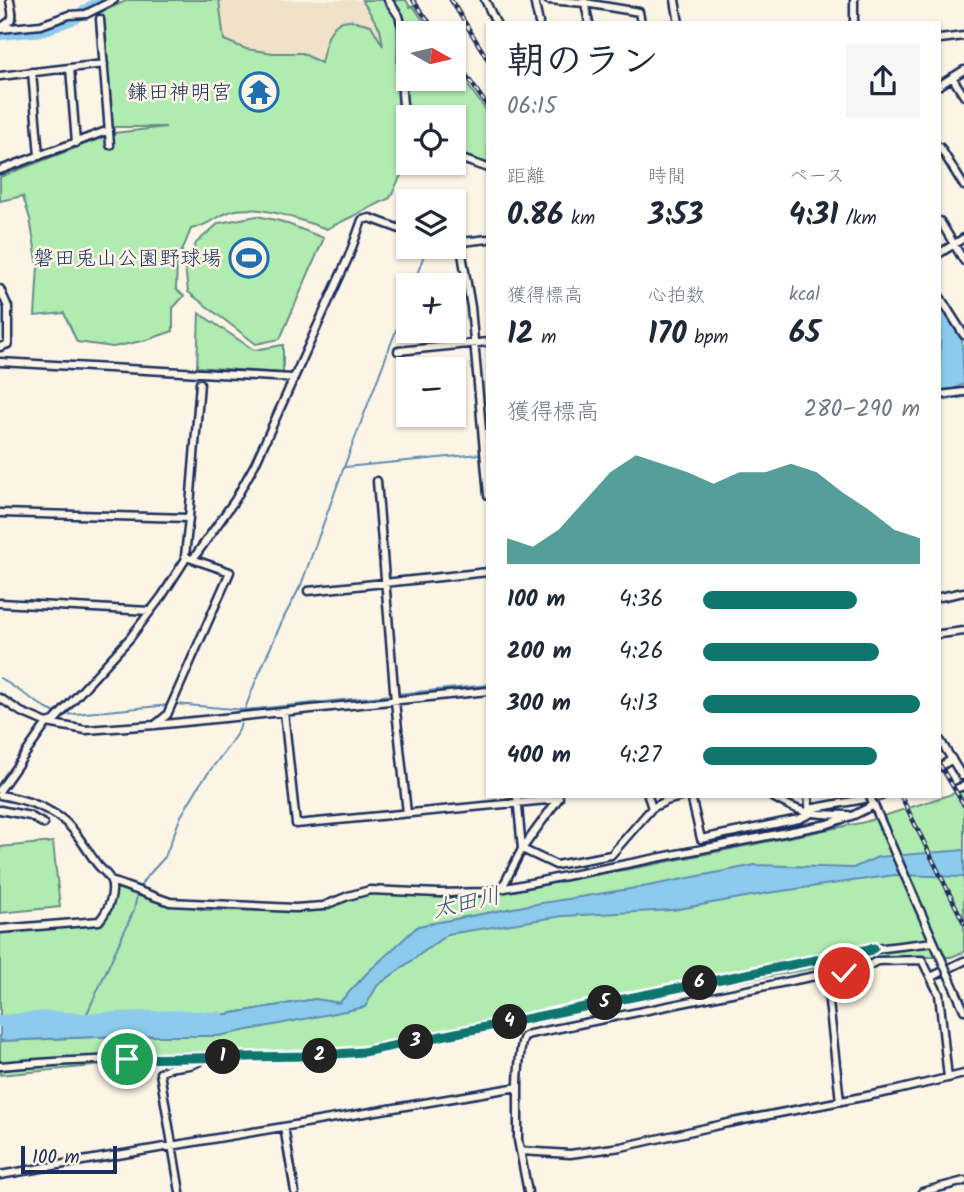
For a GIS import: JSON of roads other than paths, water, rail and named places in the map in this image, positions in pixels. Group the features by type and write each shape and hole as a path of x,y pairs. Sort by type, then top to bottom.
{"street":[{"path":"0,28 12,21 10,0"},
{"path":"0,28 41,25 69,15 86,14 114,0"},
{"path":"387,0 399,16 402,27 403,105"},
{"path":"485,0 495,21"},
{"path":"534,0 539,21"},
{"path":"548,0 585,2 639,12 641,21"},
{"path":"675,0 680,21"},
{"path":"854,0 854,21"},
{"path":"585,2 589,21"},
{"path":"100,19 110,145"},
{"path":"941,39 964,36"},
{"path":"0,76 104,64"},
{"path":"70,68 76,143"},
{"path":"941,84 964,70"},
{"path":"32,72 39,156"},
{"path":"952,78 964,96"},
{"path":"0,170 109,130"},
{"path":"941,149 964,186"},
{"path":"466,160 486,167"},
{"path":"0,790 47,723 54,721 130,638 235,500 255,464 349,256 362,220 370,218 396,228"},
{"path":"941,223 964,261"},
{"path":"941,252 964,238"},
{"path":"466,241 486,239"},
{"path":"461,259 471,307 486,473"},
{"path":"0,289 8,307 4,339 8,344 0,347"},
{"path":"941,299 964,335"},
{"path":"397,351 486,342"},
{"path":"0,362 293,379"},
{"path":"155,725 167,715 230,572 185,556 200,383"},
{"path":"941,395 964,391"},
{"path":"377,481 407,813"},
{"path":"0,513 189,518"},
{"path":"308,592 486,572"},
{"path":"941,597 964,592"},
{"path":"0,603 150,611"},
{"path":"941,634 964,631"},
{"path":"0,698 21,712 47,723 86,730 486,691"},
{"path":"284,712 296,824 517,799 559,798"},
{"path":"941,742 962,776 964,775"},
{"path":"941,765 952,759"},
{"path":"0,795 30,802 66,822 111,881 170,902 296,908 323,906 370,890 485,892 828,824 854,815 872,801 964,1010"},
{"path":"502,888 522,849 559,798"},
{"path":"649,798 652,808"},
{"path":"522,849 556,865 611,855 652,808 677,798"},
{"path":"691,798 701,839 799,818 809,812 872,798"},
{"path":"774,798 793,809 854,815"},
{"path":"808,798 809,812"},
{"path":"517,799 522,849"},
{"path":"0,810 30,816 44,824"},
{"path":"0,929 99,921 110,904 111,881"},
{"path":"0,1066 65,1061 351,1053 387,1048 874,948 933,941"},
{"path":"826,975 874,948"},
{"path":"528,1192 518,1130 518,1066 523,1040 530,1034 835,975 866,967 877,961 922,960 939,994 948,1079"},
{"path":"931,977 964,962"},
{"path":"826,975 840,1101"},
{"path":"180,1192 160,1073 171,1068 189,1066 204,1057"},
{"path":"521,1151 558,1154 595,1152 964,1074"},
{"path":"0,1175 518,1087"},
{"path":"284,1126 295,1192"},
{"path":"922,1192 964,1181"}],"water":[{"path":"941,306 962,340 964,384 941,390"},
{"path":"964,850 964,877 895,875 673,910 563,916 448,934 377,986 365,1007 218,1036 118,1036 0,1041 0,1020 203,1018 315,999 339,1003 418,926 755,865 853,868 878,857"}],"waterway":[{"path":"0,34 43,30 75,18 101,0"},
{"path":"417,273 423,259"},
{"path":"243,714 283,619 301,585 396,330"},
{"path":"941,401 964,397"},
{"path":"345,467 480,454"},
{"path":"941,630 964,627"},
{"path":"0,678 58,714"},
{"path":"397,694 486,685"},
{"path":"175,704 245,710 391,695"},
{"path":"64,715 170,705"},
{"path":"85,1018 134,910 138,891 144,880 165,857 181,816 200,784 239,730 242,719"},
{"name":"太田川","path":"0,1021 49,1017 219,1018"},
{"path":"684,1136 895,1095 964,1078"},
{"path":"493,1094 515,1091"},
{"path":"578,1156 617,1151"},
{"path":"522,1154 568,1157"},
{"path":"939,1192 964,1186"}],"railway":[{"path":"413,0 428,21"},
{"path":"451,0 486,57"},
{"path":"466,75 486,104"},
{"path":"941,767 964,805"},
{"path":"902,798 964,923"}],"place":[{"name":"鎌田神明宮","path":"259,92"},
{"name":"磐田兎山公園野球場","path":"249,258"}]}
